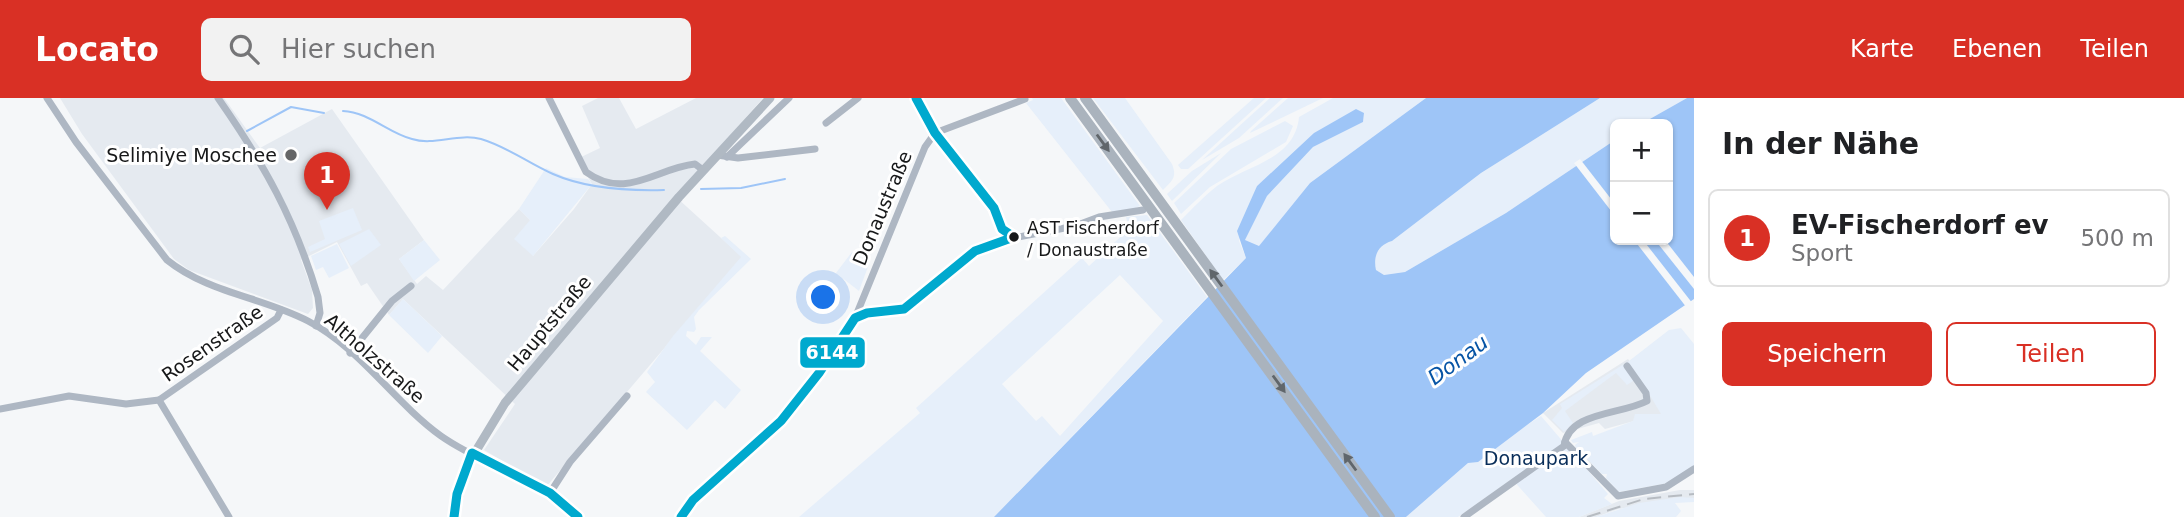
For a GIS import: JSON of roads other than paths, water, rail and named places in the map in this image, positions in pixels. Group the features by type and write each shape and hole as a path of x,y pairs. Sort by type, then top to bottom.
{"highway":[{"path":"1070,98 1140,184 1390,517"},
{"path":"1085,98 1140,184 1376,517"}],"main road":[{"name":"Hauptstraße","path":"454,517 457,494 472,453 520,384 703,170 769,98"}],"street":[{"name":"Altholzstraße","path":"47,98 76,142 167,260 194,279 281,310 316,326 350,353 427,426 472,453"},
{"path":"218,98 258,156 293,227 318,297 320,313 316,326"},
{"path":"548,98 586,172 594,177 635,184 674,166 695,164 703,170"},
{"path":"727,157 789,98"},
{"path":"826,123 858,98"},
{"path":"916,98 934,134 1025,99"},
{"name":"Donaustraße","path":"681,517 693,500 781,421 855,318 925,147 934,134 995,208 1002,229 1013,237"},
{"path":"717,155 727,157 815,149"},
{"path":"855,318 875,312 904,309 975,251 993,242 1075,226 1099,217 1143,210"},
{"path":"993,242 1002,229"},
{"path":"350,353 393,300 411,286"},
{"name":"Donaustraße","path":"862,297 875,312"},
{"name":"Rosenstraße","path":"0,409 69,396 126,404 159,400 277,318 281,310"},
{"path":"1464,517 1564,446 1567,434 1578,424 1647,401 1646,393 1627,366"},
{"path":"550,493 569,462 627,396"},
{"name":"Rosenstraße","path":"159,400 229,517"},
{"path":"1565,442 1618,496 1667,487 1694,469"},
{"path":"472,453 550,493 578,517"}],"water":[{"name":"Donau","path":"1426,98 1600,98 1481,173 1392,241 1383,245 1376,256 1376,270 1384,275 1405,272 1506,213 1610,143 1610,245 1673,245 1673,119 1650,119 1687,98 1694,98 1694,299 1586,373 1543,413 1478,462 1468,463 1406,517 994,517 1246,258 1237,231 1257,186 1314,133 1356,109 1364,113 1363,122 1313,147 1267,196 1245,240 1259,246 1310,183"}],"waterway":[{"path":"247,131 291,107 324,113"},
{"path":"343,111 361,115 403,136 420,141 464,137 481,139 553,174 579,183 622,189 664,190"},
{"path":"701,189 741,188 785,179"}],"railway":[{"path":"1587,517 1644,499 1694,494"}],"place":[{"name":"Selimiye Moschee","path":"291,155"},
{"name":"EV-Fischerdorf ev","path":"327,210"},
{"name":"AST Fischerdorf / Donaustraße","path":"1014,237"}],"park label":[{"name":"Donaupark","path":"1536,458"}]}
